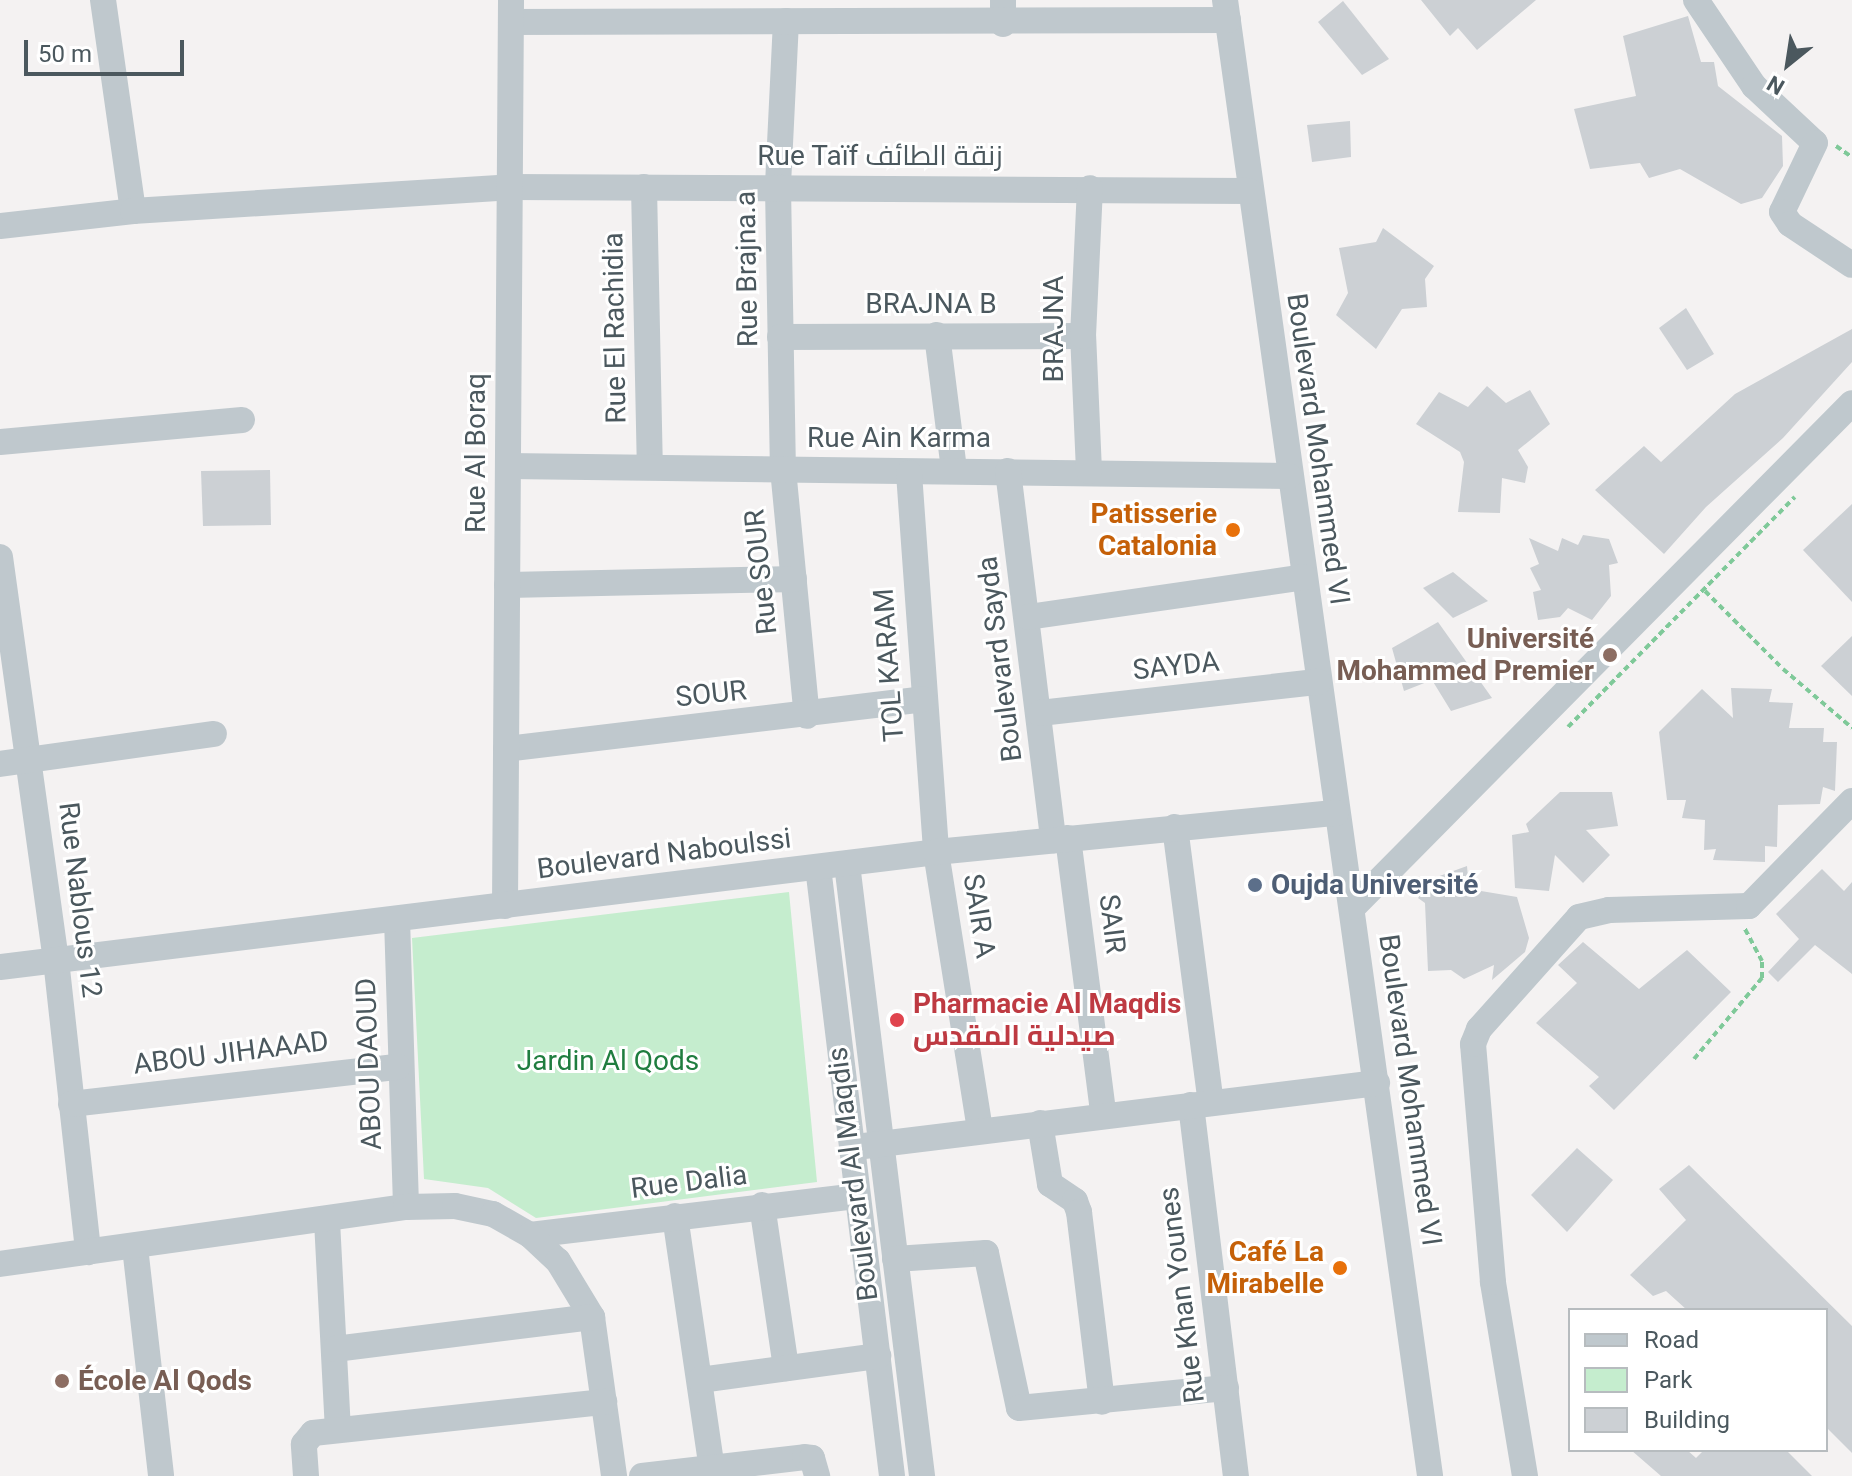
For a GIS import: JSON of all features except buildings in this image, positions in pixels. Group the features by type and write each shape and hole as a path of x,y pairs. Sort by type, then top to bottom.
{"street":[{"path":"103,0 133,211"},
{"path":"1696,0 1754,86 1815,143 1782,212 1790,224 1852,265"},
{"path":"511,11 679,11 786,21 833,10 1227,10"},
{"name":"Boulevard Mohammed VI","path":"1227,10 1249,191 1336,813 1353,907 1430,1476"},
{"name":"Rue Al Boraq","path":"505,906 511,11"},
{"name":"Rue Brajna.a","path":"783,469 778,187 786,21"},
{"name":"Rue Taïf زنقة الطائف","path":"0,226 133,211 510,187 1249,191"},
{"name":"Rue El Rachidia","path":"644,187 650,467"},
{"name":"BRAJNA","path":"1089,471 1083,336 1090,188"},
{"path":"937,335 954,470"},
{"name":"BRAJNA B","path":"780,337 1083,336"},
{"path":"1353,907 1852,403"},
{"path":"0,442 242,420"},
{"name":"Rue Ain Karma","path":"508,466 909,473 954,470 1089,471 1289,476"},
{"name":"Rue SOUR","path":"783,469 807,716"},
{"name":"Boulevard Sayda","path":"1008,471 1040,713 1061,839"},
{"name":"TOL KARAM","path":"909,473 936,852"},
{"name":"Rue Nablous 12","path":"0,557 2,597 30,760 56,960 88,1252"},
{"path":"1028,617 1304,577"},
{"path":"507,585 794,579"},
{"name":"SAYDA","path":"1040,713 1318,682"},
{"name":"SOUR","path":"506,749 807,716 923,699"},
{"path":"0,764 214,734"},
{"path":"1525,1476 1493,1282 1473,1044 1488,1013 1579,917 1624,910 1734,910 1766,894 1852,801"},
{"name":"Boulevard Naboulssi","path":"0,967 936,852 1336,813"},
{"name":"Rue Khan Younes","path":"1175,827 1236,1476"},
{"name":"SAIR","path":"1061,839 1103,1113"},
{"name":"SAIR A","path":"936,852 980,1131"},
{"name":"Boulevard Al Maqdis","path":"847,864 922,1476"},
{"name":"Boulevard Al Maqdis","path":"818,867 892,1476"},
{"name":"ABOU DAOUD","path":"397,919 398,1067 406,1207"},
{"name":"ABOU JIHAAAD","path":"71,1104 398,1067"},
{"path":"850,1148 1103,1113 1377,1083"},
{"path":"1040,1123 1050,1184 1075,1201 1079,1212 1102,1402"},
{"name":"Rue Dalia","path":"530,1235 856,1196"},
{"path":"762,1205 786,1368"},
{"path":"0,1264 327,1221 406,1207 469,1207 530,1235 558,1261 592,1317 614,1476"},
{"path":"675,1216 712,1471"},
{"path":"327,1221 338,1429"},
{"path":"135,1247 161,1476"},
{"path":"895,1259 986,1253 1019,1408 1226,1388"},
{"path":"335,1349 592,1317"},
{"path":"700,1380 878,1356"},
{"path":"306,1476 307,1437 338,1429 604,1402"},
{"path":"642,1476 712,1471 805,1457 812,1458 817,1476"}],"path":[{"path":"1705,591 1783,669 1852,728"},
{"path":"1694,1059 1762,978 1759,953 1734,910"}],"green space":[{"name":"Jardin Al Qods","path":"789,892 817,1182 536,1218 488,1188 424,1179 412,938"}],"place":[{"name":"Patisserie Catalonia","path":"1233,530"},
{"name":"Université Mohammed Premier","path":"1610,655"},
{"name":"Oujda Université","path":"1255,885"},
{"name":"Pharmacie Al Maqdis صيدلية المقدس","path":"897,1020"},
{"name":"Café La Mirabelle","path":"1340,1268"},
{"name":"École Al Qods","path":"62,1381"}]}
